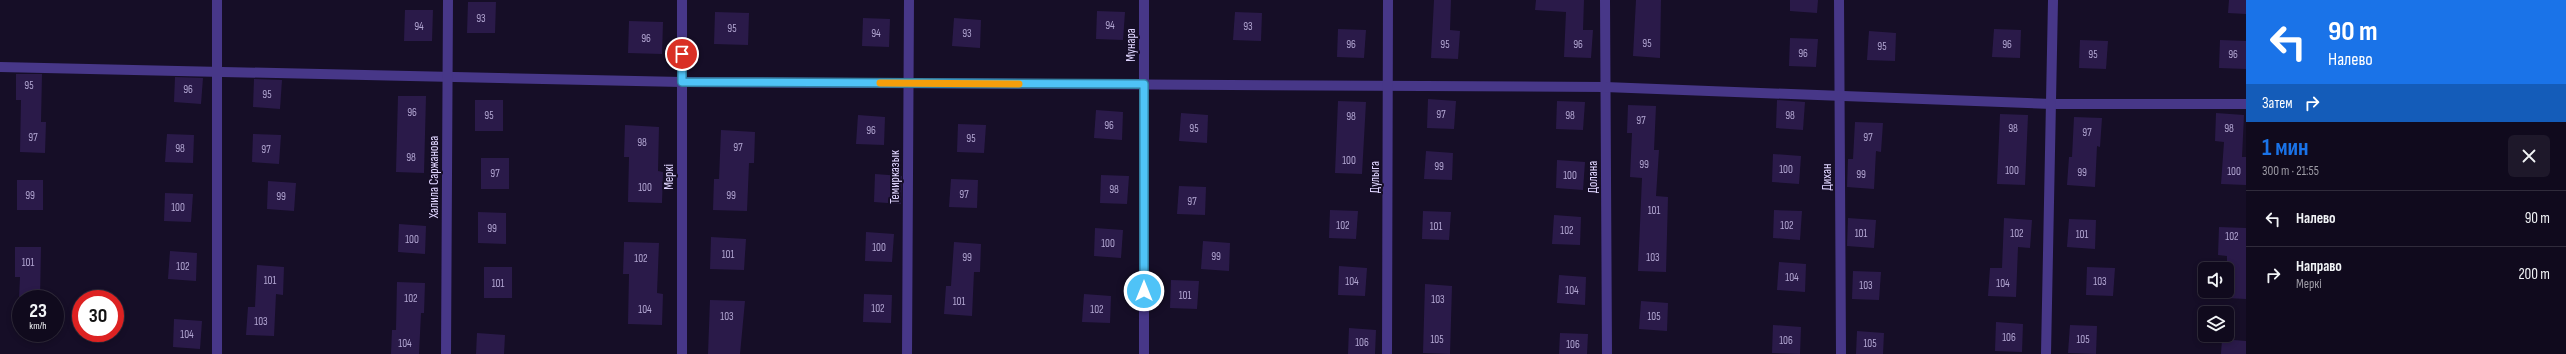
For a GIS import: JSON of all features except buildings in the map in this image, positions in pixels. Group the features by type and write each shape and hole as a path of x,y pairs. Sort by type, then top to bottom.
{"street":[{"path":"217,0 217,354"},
{"name":"Халила Саржанова","path":"446,354 448,0"},
{"name":"Меркі","path":"682,0 682,354"},
{"name":"Темирказык","path":"908,354 909,0"},
{"name":"Мунара","path":"1144,0 1144,354"},
{"name":"Дулыга","path":"1387,354 1388,0"},
{"name":"Долана","path":"1605,0 1607,354"},
{"name":"Дихан","path":"1839,0 1841,354"},
{"path":"2046,354 2053,0"},
{"path":"0,67 682,82 1606,87 2051,104 2246,104"}],"slow traffic":[{"path":"880,83 1019,84"}],"route":[{"path":"682,54 682,82 1144,84 1144,291"}]}
